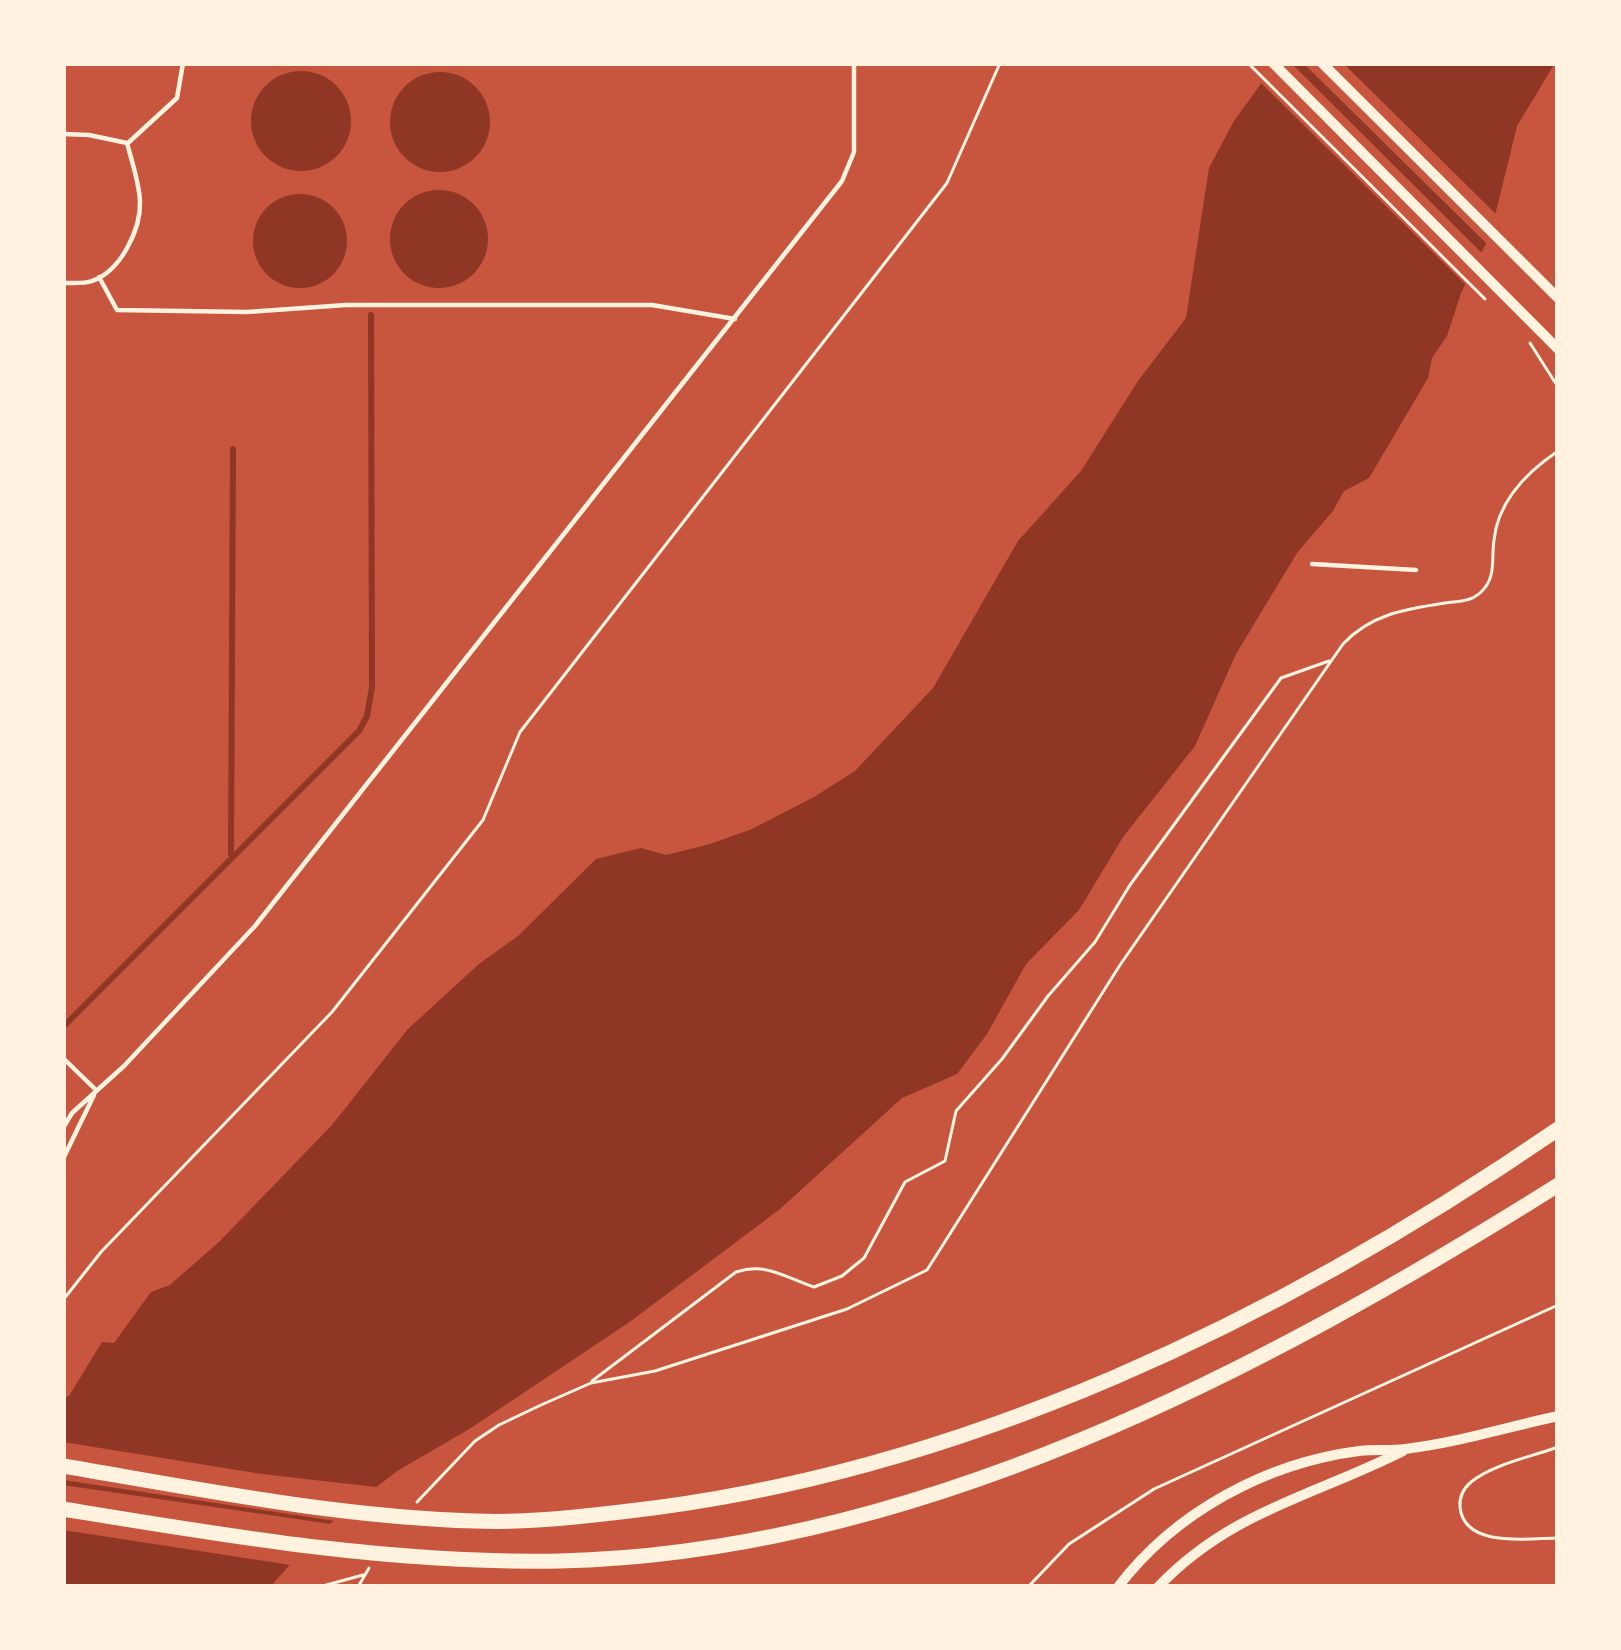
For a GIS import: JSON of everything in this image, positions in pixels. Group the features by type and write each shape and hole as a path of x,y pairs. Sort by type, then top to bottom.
{"highway":[{"path":"63,1466 294,1503 477,1521 544,1520 719,1499 850,1470 1011,1418 1130,1369 1267,1302 1422,1217 1558,1129"},
{"path":"63,1509 332,1551 451,1560 565,1561 727,1544 861,1515 1027,1459 1172,1399 1396,1284 1558,1185"}],"street":[{"path":"1274,63 1558,349"},
{"path":"1322,63 1558,298"},
{"path":"1118,1587 1163,1537 1239,1487 1303,1463 1360,1451 1406,1449 1558,1416"},
{"path":"1159,1587 1205,1544 1254,1514 1406,1449"}],"lane":[{"path":"128,143 177,98 183,63"},
{"path":"63,1128 95,1089 124,1066 255,926 735,319 850,166 854,63"},
{"path":"63,134 128,143"},
{"path":"63,283 91,282 118,262 138,218 140,200 128,143"},
{"path":"99,277 117,310 247,312 346,304 652,305 735,319"},
{"path":"1312,565 1416,570"},
{"path":"63,1058 95,1089"},
{"path":"63,1159 84,1122 95,1089"}],"path":[{"path":"63,1300 101,1252 332,1012 483,820 520,732 947,183 1000,63"},
{"path":"1248,63 1489,302"},
{"path":"1530,343 1558,387"},
{"path":"591,1383 655,1371 847,1309 927,1270 1120,965 1331,661 1360,626 1390,613 1473,600 1487,587 1494,540 1507,503 1535,468 1558,451"},
{"path":"411,1509 475,1441 591,1383 736,1272 750,1267 769,1269 814,1287 842,1276 865,1258 905,1182 945,1161 956,1111 1095,942 1130,885 1281,678 1331,661"},
{"path":"1028,1587 1070,1544 1154,1489 1558,1306"},
{"path":"1558,1448 1483,1474 1462,1491 1460,1501 1465,1520 1485,1536 1558,1538"},
{"path":"358,1587 375,1556"},
{"path":"319,1587 365,1574"}],"shaded area":[{"path":"1276,63 1555,63 1517,126 1490,236 1461,293 1447,336 1369,478 1344,491 1297,553 1236,654 1195,746 1123,837 1079,910 1026,964 987,1034 957,1074 902,1098 780,1209 631,1321 471,1428 397,1471 318,1533 270,1587 63,1587 63,1398 69,1396 102,1342 114,1343 151,1292 170,1285 219,1242 332,1125 408,1029 479,964 518,936 596,859 641,848 666,855 752,829 855,771 933,688 1018,541 1081,471 1138,381 1186,318 1209,168 1234,121"},
{"path":"301,71 320,75 336,86 347,102 351,121 347,140 336,156 320,167 301,171 282,167 266,156 255,140 251,121 255,102 266,86 282,75"},
{"path":"440,72 459,76 475,87 486,103 490,122 486,141 475,157 459,168 440,172 421,168 405,157 394,141 390,122 394,103 405,87 421,76"},
{"path":"439,190 458,193 474,204 485,220 485,258 474,274 458,285 439,288 420,285 404,274 393,258 390,239 393,220 404,204 420,193"},
{"path":"300,194 318,197 333,208 344,223 344,259 333,274 318,285 300,288 282,285 267,274 256,259 253,241 256,223 267,208 282,197"}],"pier":[{"path":"1268,63 1291,63 1486,257 1470,289 1257,79"},
{"path":"1303,63 1343,63 1501,219 1491,248"},
{"path":"63,1442 385,1488 342,1522 63,1480"},
{"path":"63,1485 338,1525 297,1566 63,1530"}],"waterway":[{"path":"63,1027 359,731 367,716 372,687 371,315"},
{"path":"231,854 233,449"}]}
